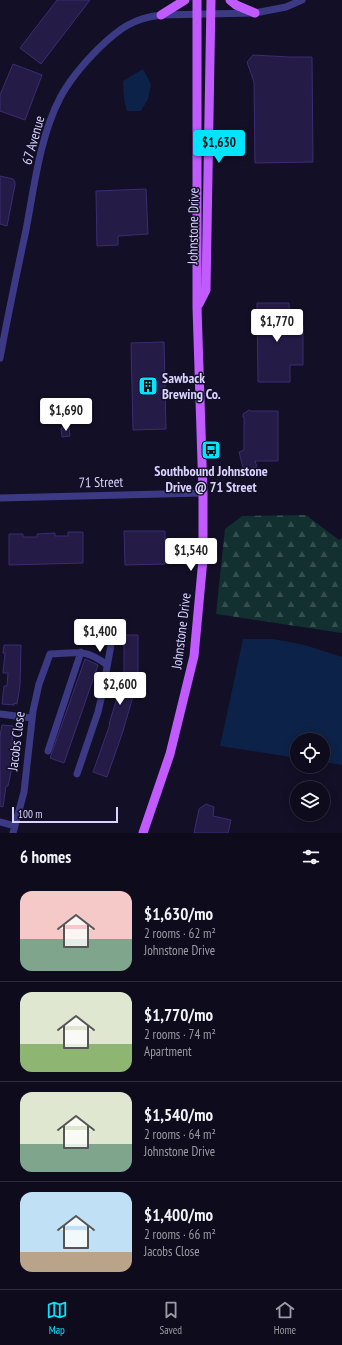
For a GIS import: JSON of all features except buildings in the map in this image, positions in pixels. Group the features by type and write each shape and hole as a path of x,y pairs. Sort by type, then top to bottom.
{"main road":[{"path":"161,15 185,0"},
{"name":"Johnstone Drive","path":"143,833 170,754 194,656 203,558 203,493 197,307 197,0"},
{"name":"Johnstone Drive","path":"197,307 206,290 211,0"},
{"path":"230,0 236,5 255,13"}],"street":[{"name":"67 Avenue","path":"0,358 42,153 50,124 60,99 81,66 120,29 146,17 161,15 255,13 286,7 302,0"},
{"name":"71 Street","path":"0,498 203,493"},
{"path":"77,774 98,712 111,645"},
{"path":"48,751 81,652 96,657 107,665"},
{"name":"Jacobs Close","path":"14,829 24,792 36,693 50,654 81,652"},
{"path":"0,714 32,718"},
{"path":"0,822 14,829"}],"green space":[{"path":"306,515 339,540 342,538 342,633 216,614 225,529 242,516"}],"water":[{"path":"143,69 151,84 148,99 141,111 127,111 124,100 123,81"},
{"path":"243,639 273,639 305,645 342,657 342,765 330,763 330,733 290,733 290,757 220,746"}],"place":[{"name":"Sawback Brewing Co.","path":"148,386"},
{"name":"Southbound Johnstone Drive @ 71 Street","path":"211,450"}]}
